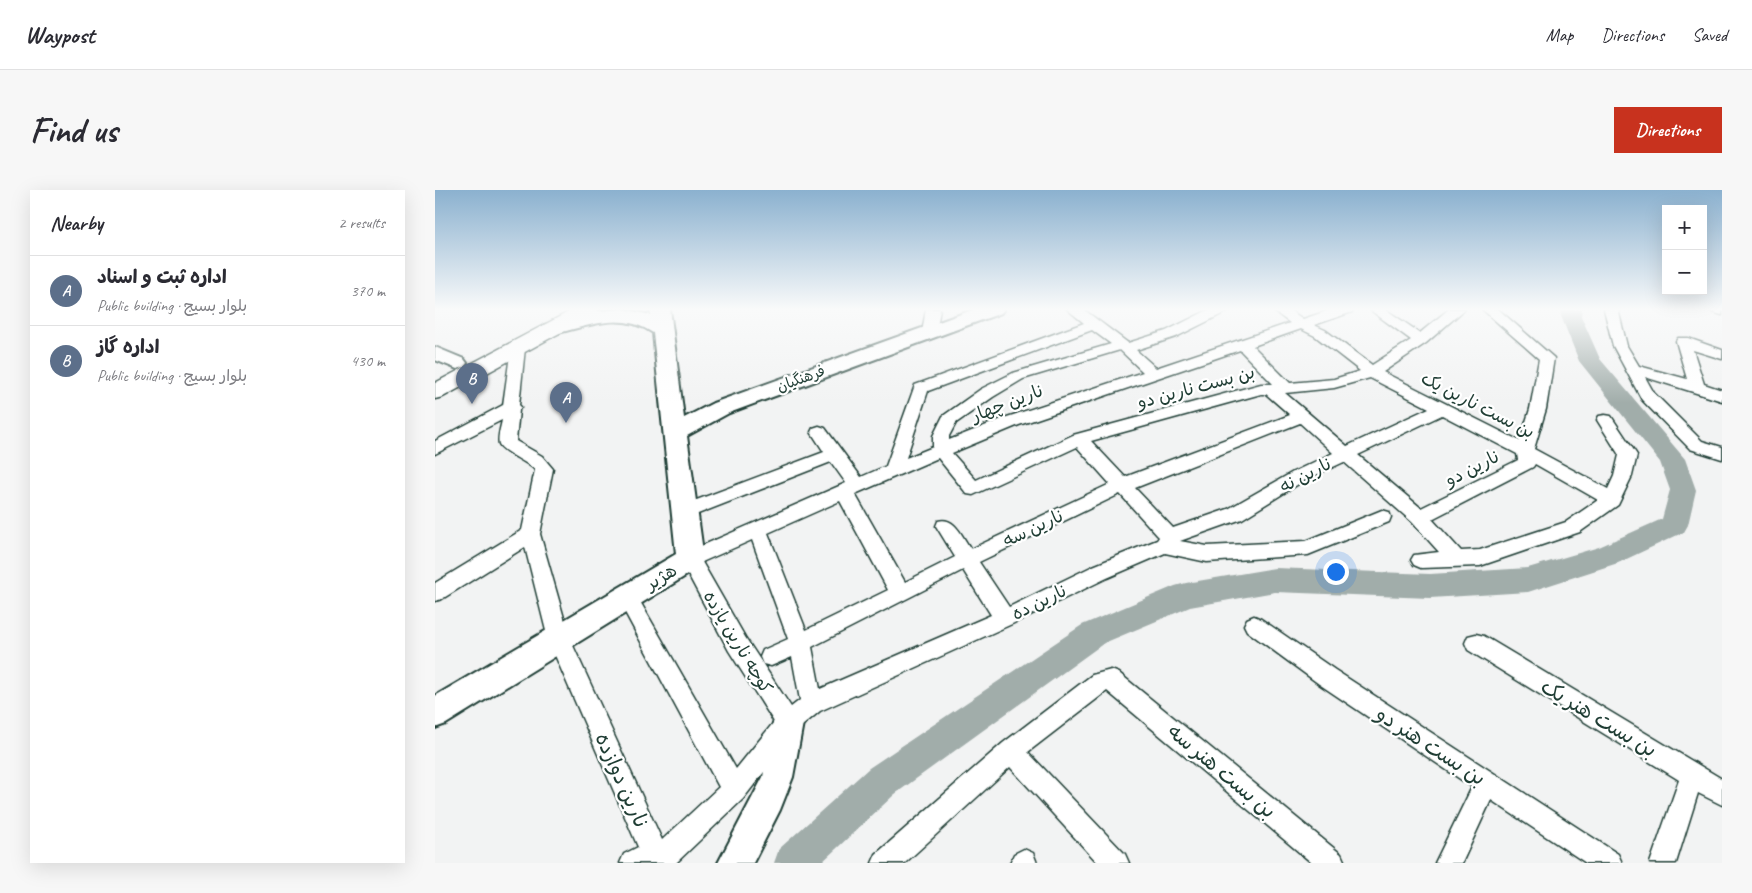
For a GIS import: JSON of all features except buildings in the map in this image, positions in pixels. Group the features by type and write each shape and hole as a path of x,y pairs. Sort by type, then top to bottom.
{"main road":[{"path":"435,374 499,340"},
{"path":"435,392 532,340"},
{"name":"هژیر","path":"435,713 559,640 690,559 664,340"},
{"name":"فرهنگیان","path":"674,421 721,408 908,340"}],"street":[{"path":"893,470 921,388 1050,340"},
{"path":"1115,340 1152,373"},
{"path":"941,450 941,436 949,420 987,393 1019,376 1148,340"},
{"name":"نارین چهار","path":"690,559 893,470 1013,421 1250,340"},
{"name":"بن بست نارین یک","path":"1330,340 1371,372 1525,451 1613,500"},
{"path":"1242,343 1278,388 1314,387 1341,382 1371,372 1420,340"},
{"path":"1526,340 1547,358"},
{"path":"1619,340 1648,396 1696,445 1722,453"},
{"path":"1683,340 1697,387"},
{"path":"1684,340 1722,355"},
{"path":"435,593 531,534 543,469 535,458 519,452 507,443 513,407 518,348"},
{"path":"435,353 457,363"},
{"name":"نارین دو","path":"1419,516 1527,463 1525,451 1538,409 1547,358"},
{"path":"1633,370 1697,387 1722,396"},
{"name":"بن بست نارین دو","path":"941,450 973,489 1079,439 1261,388 1278,388 1303,416 1419,516 1456,558"},
{"path":"435,448 513,407"},
{"name":"نارین نه","path":"1166,541 1235,514 1299,476 1441,409"},
{"name":"نارین سه","path":"771,657 1122,486 1191,457 1303,416"},
{"path":"1421,560 1480,558 1573,527 1613,500 1623,476 1628,455 1605,420"},
{"path":"819,432 835,454 901,594"},
{"path":"1079,439 1164,530 1166,541 1207,554 1308,548 1382,517"},
{"path":"685,512 835,454"},
{"path":"945,526 969,560 1005,618"},
{"path":"758,530 800,643 812,704"},
{"name":"نارین دوازده","path":"531,534 559,640 652,859 734,790 788,723"},
{"name":"نارین ده","path":"788,723 812,704 1005,618 1166,541"},
{"name":"کوچه نارین یازده","path":"690,559 737,644 788,723"},
{"path":"627,598 734,790"},
{"name":"بن بست هنر دو","path":"1254,626 1327,677 1609,863"},
{"name":"بن بست هنر یک","path":"1476,643 1722,793"},
{"path":"885,863 1011,751 1099,682 1111,680"},
{"name":"بن بست هنر سه","path":"1111,680 1332,863"},
{"path":"736,860 769,799 778,778 788,723"},
{"path":"1011,751 1116,863"},
{"path":"1663,863 1685,794 1694,775"},
{"path":"1448,863 1487,782"}],"waterway":[{"path":"793,863 882,781 1093,634 1186,595 1275,580 1430,586 1528,580 1608,555 1674,525 1683,490 1672,459 1590,361 1581,340"}],"place":[{"name":"اداره گاز","path":"472,404"},
{"name":"اداره ثبت و اسناد","path":"566,423"}]}
